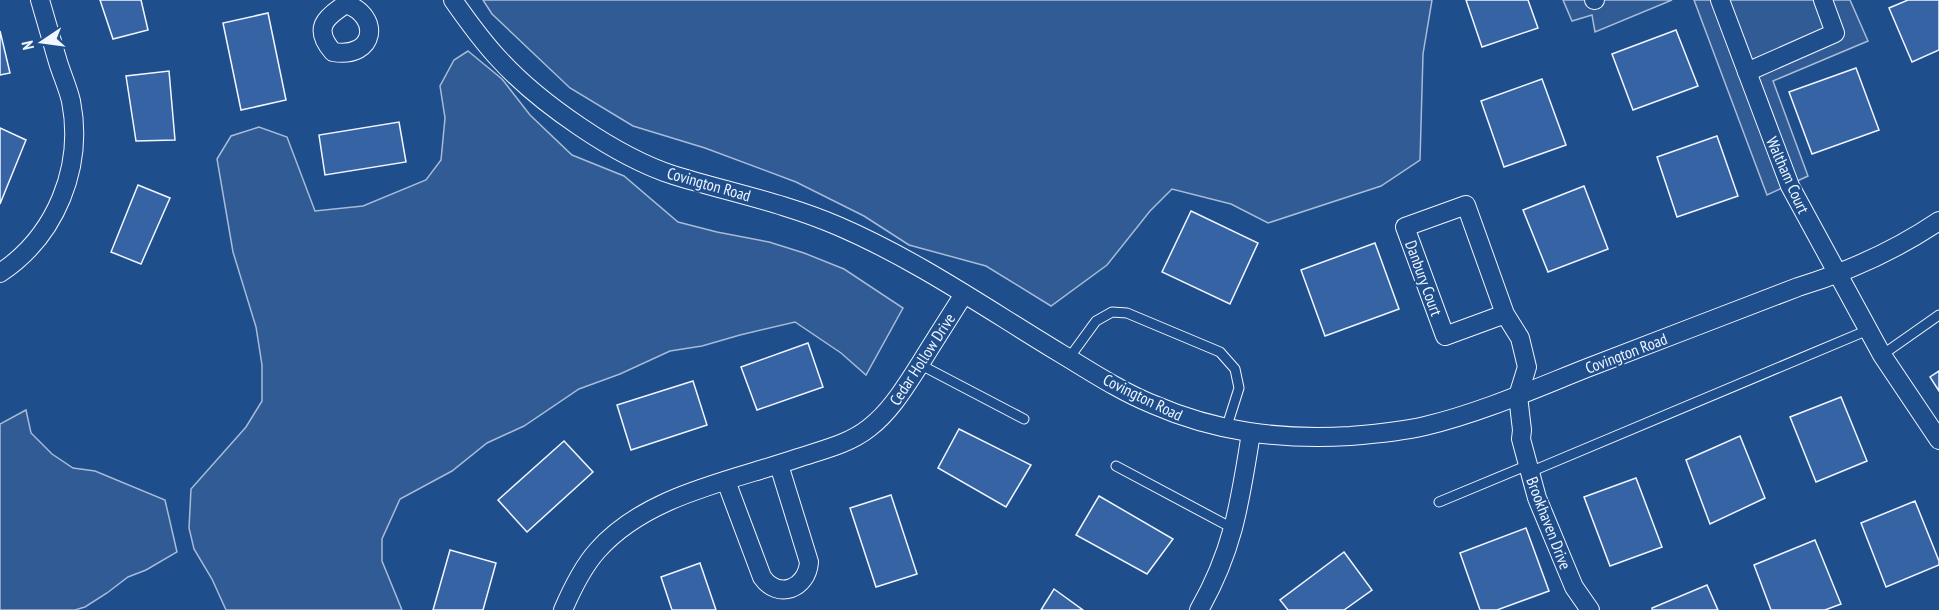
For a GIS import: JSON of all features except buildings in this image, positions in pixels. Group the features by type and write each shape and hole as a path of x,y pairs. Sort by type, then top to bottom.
{"street":[{"path":"0,273 24,254 54,214 66,188 74,155 75,137 71,101 40,0"},
{"name":"Covington Road","path":"453,0 509,70 552,106 590,132 645,164 784,206 878,243 927,270 1110,383 1149,404 1189,419 1251,433 1287,438 1320,438 1391,432 1433,424 1518,396 1798,287 1837,275 1923,232 1939,221"},
{"name":"Waltham Court","path":"1720,0 1790,186 1837,275"},
{"path":"1747,72 1835,33 1822,0"},
{"name":"Danbury Court","path":"1505,314 1445,336 1406,227 1466,205 1505,314 1520,338 1527,367 1518,396"},
{"path":"1837,275 1882,355 1939,440"},
{"name":"Cedar Hollow Drive","path":"563,610 583,570 597,550 647,511 726,481 841,444 868,430 898,398 964,294"},
{"name":"Brookhaven Drive","path":"1518,396 1521,439 1537,498 1585,609"},
{"path":"1199,610 1223,562 1234,529 1251,433"},
{"path":"726,481 762,577 777,589 790,589 805,579 809,562 779,465"}],"lane":[{"path":"1069,358 1096,321 1112,312 1127,314 1220,352 1235,369 1239,388 1226,429"},
{"path":"1882,355 1939,315"},
{"path":"1439,502 1529,468 1868,330"},
{"path":"920,364 1024,418"},
{"path":"1116,466 1234,529"}],"shaded area":[{"path":"483,0 1432,0 1423,54 1420,160 1381,186 1268,223 1231,204 1172,189 1150,211 1107,265 1051,306 986,266 909,245 864,216 796,182 705,148 633,126 570,88 492,14"},
{"path":"1563,0 1672,0 1595,32 1592,15 1572,21"},
{"path":"1694,0 1850,0 1868,41 1773,81 1808,176 1767,195"},
{"path":"468,51 502,79 530,115 572,155 624,176 678,222 769,242 804,253 844,269 903,308 866,375 841,353 795,322 702,346 670,351 620,374 579,389 524,426 487,443 452,471 400,499 382,539 382,561 402,610 226,610 212,579 194,549 189,528 191,489 246,427 262,401 262,365 256,327 233,252 217,159 231,136 259,127 287,137 315,211 363,206 426,180 441,160 445,118 440,86 454,60"},
{"path":"26,410 31,433 52,454 73,468 95,471 165,500 177,552 146,570 128,577 85,607 75,610 0,610 0,424"}]}
